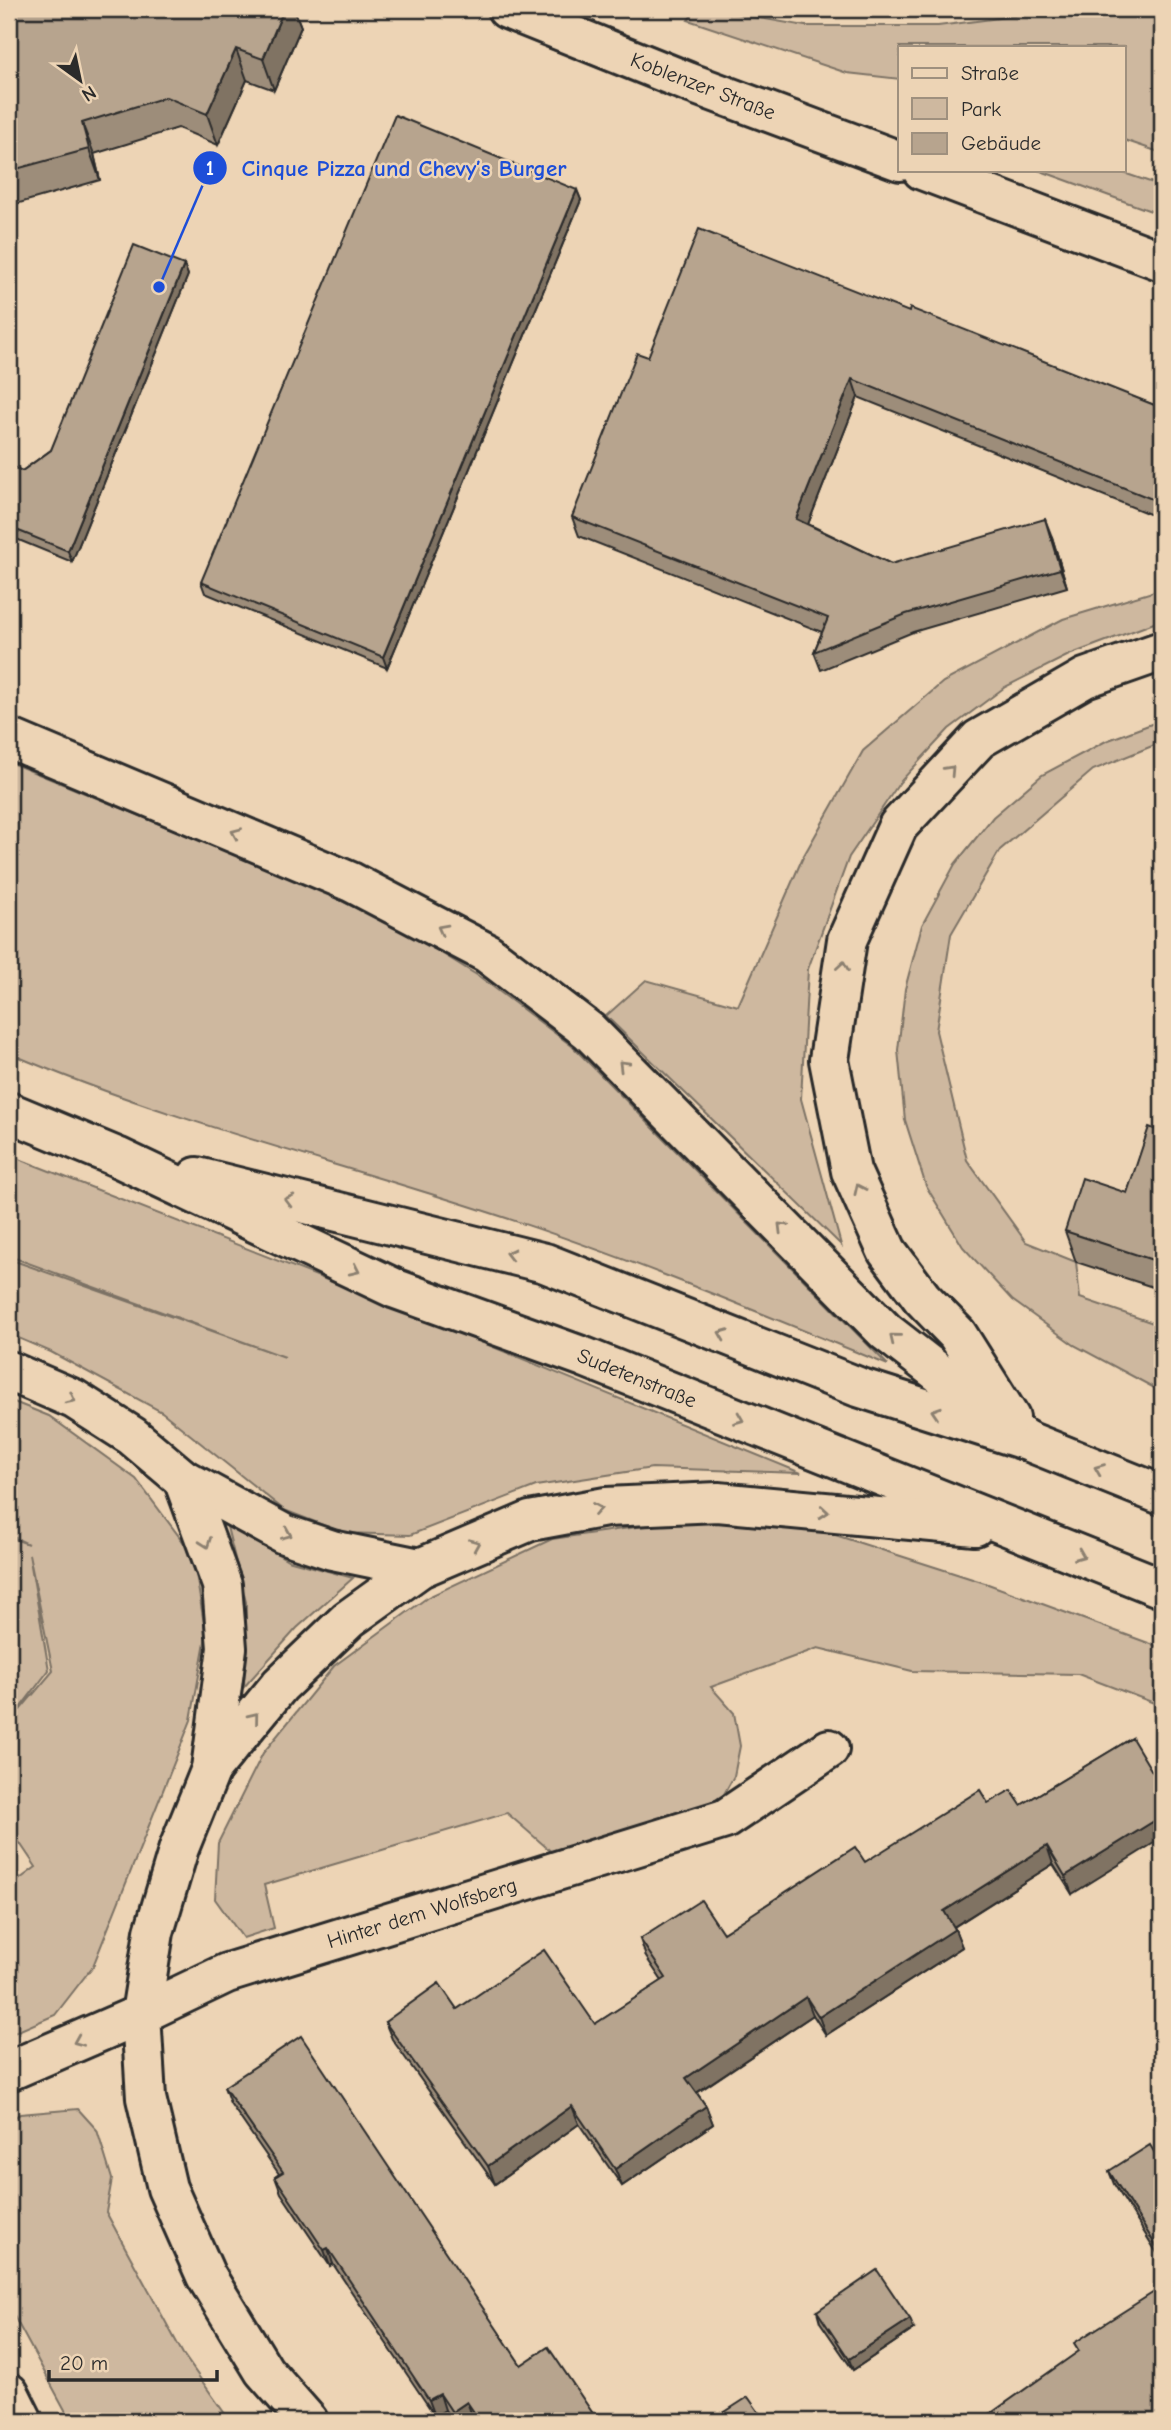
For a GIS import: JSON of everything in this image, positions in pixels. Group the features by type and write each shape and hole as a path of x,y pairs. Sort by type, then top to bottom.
{"main road":[{"name":"Koblenzer Straße","path":"507,9 688,82 898,160"},
{"path":"927,172 1162,261"},
{"path":"1025,1440 957,1334 922,1298 887,1251 850,1171 829,1060 847,940 898,825 979,739 1085,678 1162,650"},
{"path":"9,738 351,882 487,953 589,1031 885,1331 1025,1440"},
{"name":"Sudetenstraße","path":"9,1112 117,1157 396,1289 584,1357 1162,1588"},
{"name":"Sudetenstraße","path":"117,1157 545,1263 858,1387 1025,1440 1162,1494"},
{"path":"9,1371 74,1399 132,1436 183,1479 284,1534 332,1550 420,1568"},
{"path":"183,1479 222,1585 227,1648 211,1769 179,1847 154,1932 141,2014 146,2098 167,2188 206,2276 264,2371 309,2421"},
{"path":"211,1769 280,1685 349,1619 420,1568 530,1521 606,1507 718,1502 1017,1530"},
{"name":"Hinter dem Wolfsberg","path":"9,2071 141,2014 227,1973 725,1819 829,1749"},
{"path":"9,2393 23,2421"}],"green space":[{"path":"697,9 708,9 805,26 938,26 1068,9 1162,9 1162,153 1126,141 1126,46 898,46 898,79 847,73 688,20"},
{"path":"1044,172 1121,172 1162,186 1162,215"},
{"path":"1162,589 1162,620 1069,655 1005,687 949,729 900,782 849,857 808,969 801,1099 841,1245 606,1016 646,980 738,1006 803,857 863,751 943,682 1063,619"},
{"path":"1162,720 1162,742 1093,770 1000,850 951,934 936,1031 967,1160 1026,1242 1076,1262 1080,1298 1162,1326 1162,1392 1074,1345 1012,1300 963,1247 926,1186 905,1120 898,1050 905,989 922,925 955,864 993,817 1042,775 1106,741"},
{"path":"9,762 304,883 409,933 480,977 572,1046 888,1365 596,1249 436,1195 190,1120 9,1053"},
{"path":"9,1155 398,1308 801,1473 652,1468 536,1486 410,1535 344,1533 284,1510 162,1412 51,1352 9,1334 9,1259 285,1357 9,1256"},
{"path":"9,1400 49,1416 136,1479 193,1555 206,1636 191,1720 93,1966 55,2015 9,2035 9,1887 36,1867 9,1827 9,1704 20,1710 53,1671 29,1554 49,1670 20,1708 9,1702 9,1537 28,1544 9,1535"},
{"path":"693,1519 829,1533 988,1584 1162,1648 1162,1706 1078,1674 912,1671 818,1648 711,1687 734,1713 740,1746 734,1776 718,1805 554,1854 507,1813 264,1885 274,1928 243,1938 215,1899 218,1843 263,1753 334,1666 428,1597 552,1539"},
{"path":"226,1523 288,1560 353,1578 297,1628 244,1687 246,1602"},
{"path":"78,2109 97,2130 112,2179 106,2212 183,2354 230,2421 71,2421 9,2307 9,2120 20,2114"}],"building":[{"path":"9,9 284,9 263,59 236,49 207,114 166,97 82,123 89,149 9,171"},
{"path":"395,115 577,190 383,657 201,582"},
{"path":"699,229 909,312 910,308 1162,408 1162,503 852,379 796,519 891,564 1045,519 1060,569 906,614 814,652 828,618 572,517 637,353 648,357"},
{"path":"134,245 184,265 68,551 9,527 9,465 22,471 51,450"},
{"path":"1149,1127 1162,1132 1162,1263 1065,1231 1082,1178 1127,1193"},
{"path":"1132,1738 1162,1788 1162,1816 1065,1876 1047,1846 944,1911 955,1929 819,2017 806,1997 686,2078 706,2106 615,2169 572,2106 488,2166 385,2022 439,1983 457,2009 544,1950 595,2024 666,1978 640,1939 701,1900 723,1933 855,1847 865,1862 980,1790 988,1803 1011,1790 1021,1805"},
{"path":"301,2036 521,2365 548,2347 598,2421 480,2421 467,2402 452,2412 440,2394 429,2400 328,2248 324,2250 275,2177 283,2172 224,2087"},
{"path":"1150,2145 1162,2165 1162,2255 1109,2171"},
{"path":"877,2270 910,2319 849,2359 817,2311"},
{"path":"1162,2287 1162,2421 980,2421 1079,2351 1074,2343"},
{"path":"748,2397 765,2421 711,2421"}],"place":[{"name":"Cinque Pizza und Chevy’s Burger","path":"159,287"}]}
